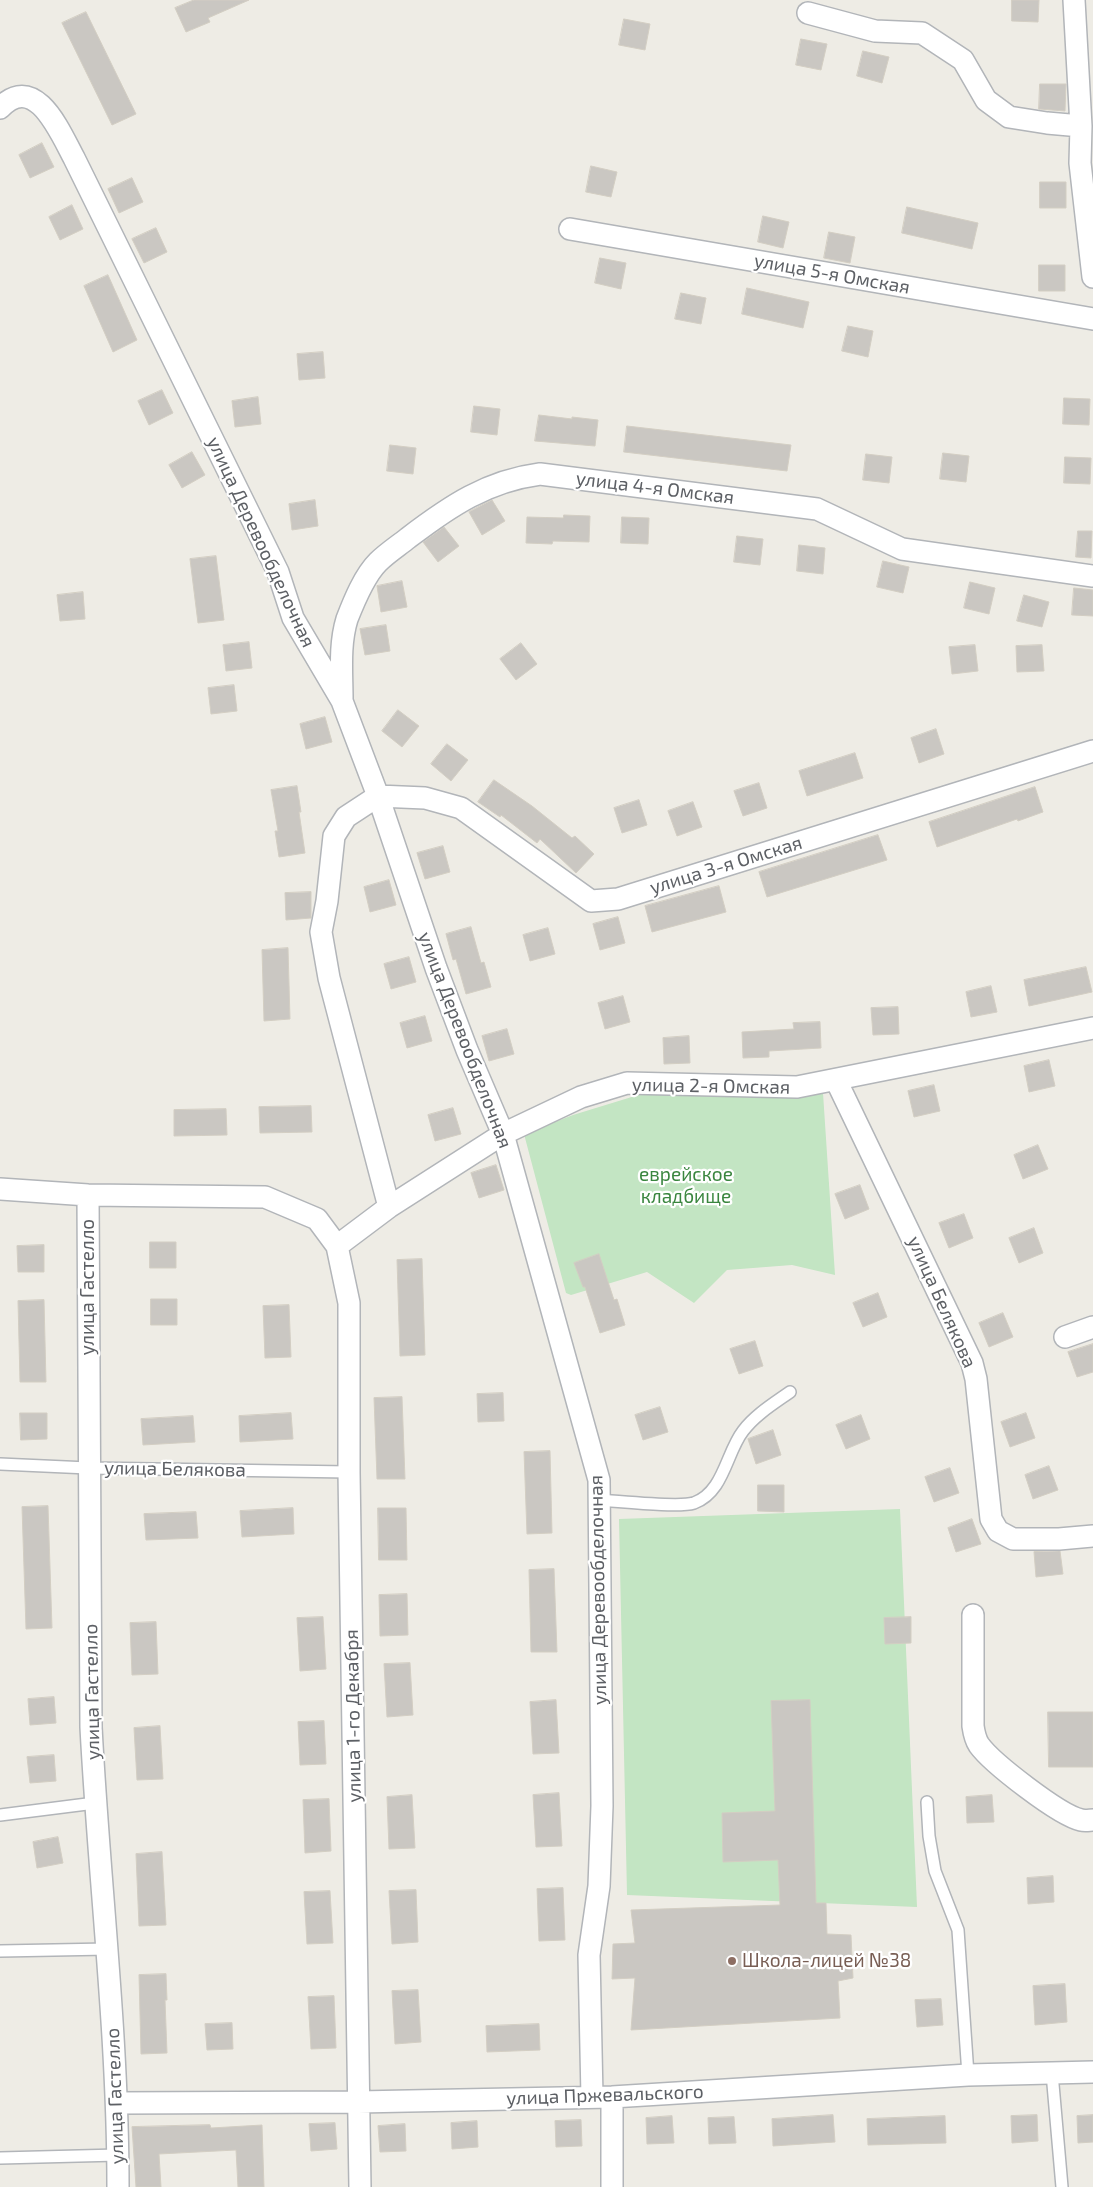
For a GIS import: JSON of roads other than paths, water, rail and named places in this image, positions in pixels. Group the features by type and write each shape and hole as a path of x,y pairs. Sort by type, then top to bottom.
{"street":[{"path":"1074,0 1081,126 1087,163 1093,277"},
{"path":"808,13 875,31 922,33 963,60 986,100 1009,117 1047,124 1081,126"},
{"name":"улица Деревообделочная","path":"0,108 5,102 18,96 31,97 50,114 74,158 278,572 293,618 342,701 378,796 436,968 502,1134 598,1480 602,1806 599,1886 589,1955 612,2187"},
{"name":"улица 5-я Омская","path":"570,228 1093,319"},
{"name":"улица 4-я Омская","path":"342,701 342,650 347,621 358,593 377,563 432,519 464,499 491,485 516,477 540,474 817,510 902,550 1093,576"},
{"name":"улица 3-я Омская","path":"378,796 425,798 460,808 591,901 604,901 618,899 1093,751"},
{"path":"378,796 346,817 334,836 327,901 321,932 329,978 389,1206"},
{"name":"улица 2-я Омская","path":"337,1246 389,1206 502,1134 581,1097 627,1083 797,1087 1093,1028"},
{"name":"улица Белякова","path":"836,1080 972,1362 991,1519 998,1531 1013,1539 1059,1539 1093,1536"},
{"path":"0,1189 88,1195 265,1197 317,1219 337,1246"},
{"name":"улица Гастелло","path":"88,1195 88,1468 91,1727 95,1804 108,1949 117,2103 118,2187"},
{"name":"улица 1-го Декабря","path":"337,1246 349,1303 349,1472 360,2187"},
{"path":"1065,1337 1093,1327"},
{"path":"973,1615 973,1726 974,1736 979,1746 1049,1804 1081,1820 1093,1820"},
{"name":"улица Пржевальского","path":"117,2103 358,2102 602,2097 968,2075 1093,2072"}],"lane":[{"path":"598,1500 670,1504 693,1503 712,1489 742,1432 758,1415 790,1392"},
{"name":"улица Белякова","path":"0,1464 88,1468 349,1472"},
{"path":"927,1802 929,1836 935,1871 958,1930 968,2075"},
{"path":"0,1815 95,1804"},
{"path":"0,1951 108,1949"},
{"path":"1052,2073 1062,2187"},
{"path":"0,2158 118,2155"}],"place":[{"name":"Школа-лицей №38","path":"732,1961"}],"park label":[{"name":"еврейское кладбище","path":"686,1186"}]}
